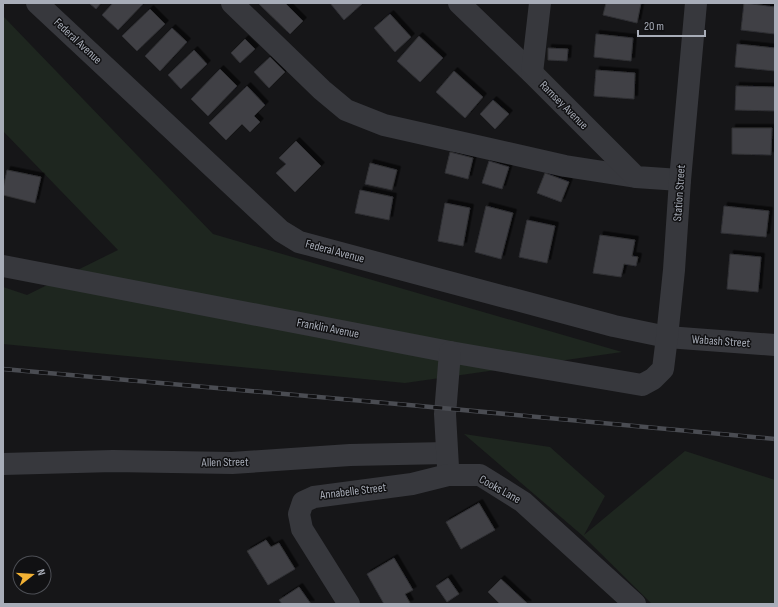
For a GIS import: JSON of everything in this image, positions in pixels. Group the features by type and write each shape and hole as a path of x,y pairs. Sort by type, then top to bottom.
{"street":[{"name":"Federal Avenue","path":"37,3 281,231 299,242 614,326 667,337"},
{"path":"232,3 322,90 346,110 384,125 564,166 636,177 680,180"},
{"name":"Ramsey Avenue","path":"459,3 532,73 636,177"},
{"path":"532,73 540,3"},
{"name":"Station Street","path":"653,379 662,369 667,337 696,3"},
{"name":"Franklin Avenue","path":"3,266 450,352 642,385 653,379"},
{"name":"Wabash Street","path":"667,337 775,345"},
{"path":"448,474 445,414 450,352"},
{"name":"Allen Street","path":"3,464 113,460 232,463 350,456 447,453"},
{"name":"Annabelle Street","path":"349,604 302,529 299,514 303,502 314,497 412,484 448,474"},
{"name":"Cooks Lane","path":"448,474 480,475 523,502 635,604"}],"shaded area":[{"path":"3,16 213,234 622,352 405,383 3,344 3,287 27,295 118,250 3,131"},
{"path":"464,434 550,447 605,496 584,535 685,451 775,480 775,604 652,604 583,536"}],"building":[{"path":"89,3 101,3 96,9"},
{"path":"113,3 144,3 118,30 102,15"},
{"path":"258,3 285,3 303,21 290,34"},
{"path":"330,3 363,3 344,20"},
{"path":"606,3 641,3 637,23 603,15"},
{"path":"744,3 775,7 775,34 741,30"},
{"path":"150,9 165,24 137,51 122,36"},
{"path":"390,14 411,37 395,52 374,28"},
{"path":"172,28 187,42 160,71 145,56"},
{"path":"596,34 633,38 631,61 594,57"},
{"path":"419,36 443,58 420,82 397,61"},
{"path":"245,39 255,49 240,63 231,53"},
{"path":"737,44 775,48 775,71 735,67"},
{"path":"548,48 568,49 567,61 548,60"},
{"path":"194,50 207,64 181,89 168,75"},
{"path":"270,57 285,72 269,88 254,72"},
{"path":"220,69 237,86 208,116 191,99"},
{"path":"596,70 635,73 634,99 594,96"},
{"path":"454,71 483,97 465,118 436,92"},
{"path":"247,86 265,105 254,116 260,122 250,132 242,124 226,140 209,123"},
{"path":"736,86 775,87 775,111 735,110"},
{"path":"493,100 509,114 495,129 480,114"},
{"path":"732,128 772,128 771,155 732,154"},
{"path":"296,141 321,166 295,192 276,173 286,164 279,158"},
{"path":"450,152 473,158 468,179 445,173"},
{"path":"489,161 509,167 502,189 482,183"},
{"path":"370,163 397,170 392,190 365,184"},
{"path":"7,170 41,177 35,203 3,195"},
{"path":"545,173 569,182 561,202 537,193"},
{"path":"360,190 393,197 389,220 355,213"},
{"path":"445,203 470,208 463,246 438,241"},
{"path":"486,206 513,213 501,259 475,252"},
{"path":"724,206 769,211 766,237 721,233"},
{"path":"527,220 555,226 547,263 519,257"},
{"path":"600,235 635,240 632,256 638,257 636,266 624,264 621,277 593,273"},
{"path":"730,254 761,257 758,292 727,289"},
{"path":"479,503 495,530 461,549 446,522"},
{"path":"266,540 271,547 279,543 295,569 268,585 247,551"},
{"path":"394,558 413,590 405,594 410,603 408,604 384,604 367,574"},
{"path":"448,578 459,594 447,602 436,586"},
{"path":"501,579 528,604 500,604 488,592"},
{"path":"299,587 311,604 282,604 279,600"}],"railway":[{"path":"3,369 775,439"}]}
